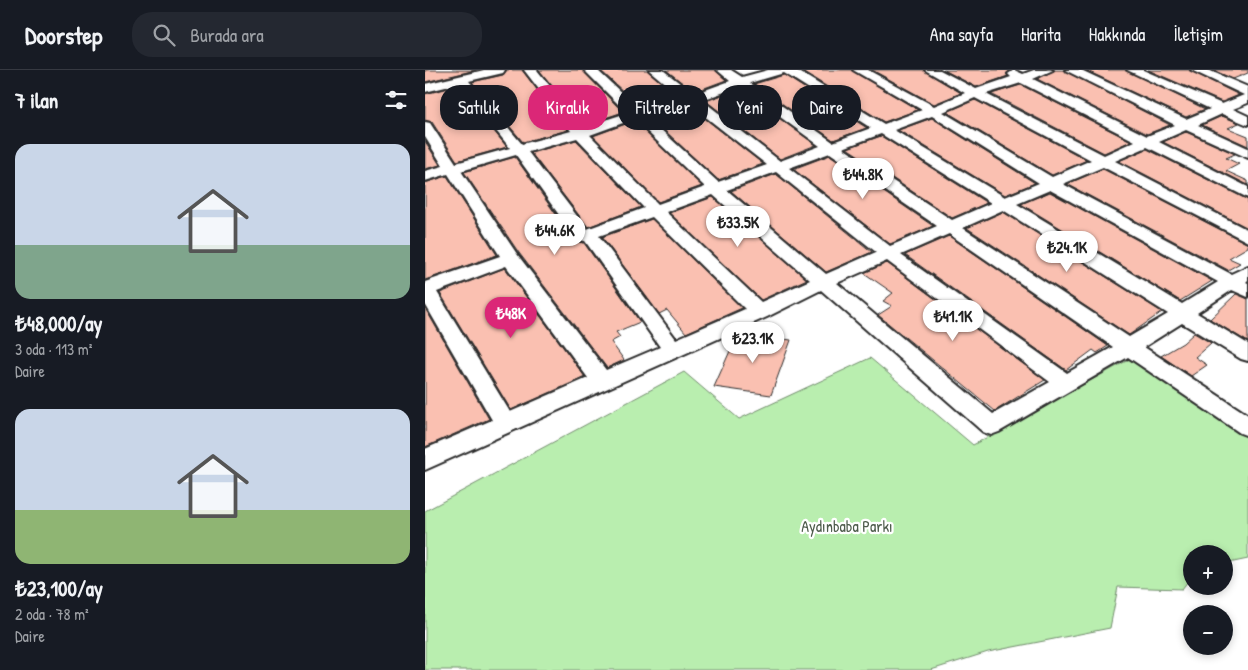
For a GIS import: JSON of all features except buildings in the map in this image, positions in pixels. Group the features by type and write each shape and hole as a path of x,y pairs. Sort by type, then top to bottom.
{"street":[{"path":"425,88 499,70"},
{"path":"530,70 580,133 656,211 760,312"},
{"path":"590,70 618,96"},
{"path":"655,70 675,85"},
{"path":"723,70 831,147 1248,427"},
{"path":"708,95 739,82 782,70"},
{"path":"787,70 1005,203 1180,314 1248,354"},
{"path":"859,70 933,111 1052,184 1242,282"},
{"path":"931,70 1248,237"},
{"path":"1005,70 1248,192"},
{"path":"461,79 520,151 583,236 933,111 976,93 1047,70"},
{"path":"1071,70 1248,154"},
{"path":"1133,70 1248,121"},
{"path":"1197,70 1248,92"},
{"path":"425,460 760,312 823,282 890,255 1248,98"},
{"path":"708,110 890,255 1066,383"},
{"path":"425,176 520,151 618,120"},
{"path":"425,126 510,258 602,381"},
{"path":"654,130 716,189 991,426 1129,347 1180,314 1242,282"},
{"path":"589,234 673,350"},
{"path":"505,424 425,289 510,258"}],"green space":[{"name":"Aydınbaba Parkı","path":"870,358 973,445 1130,359 1248,437 1248,559 1233,562 1233,545 1183,545 1182,589 1118,587 1110,628 988,652 931,670 425,670 425,511 684,372 739,419"}]}
